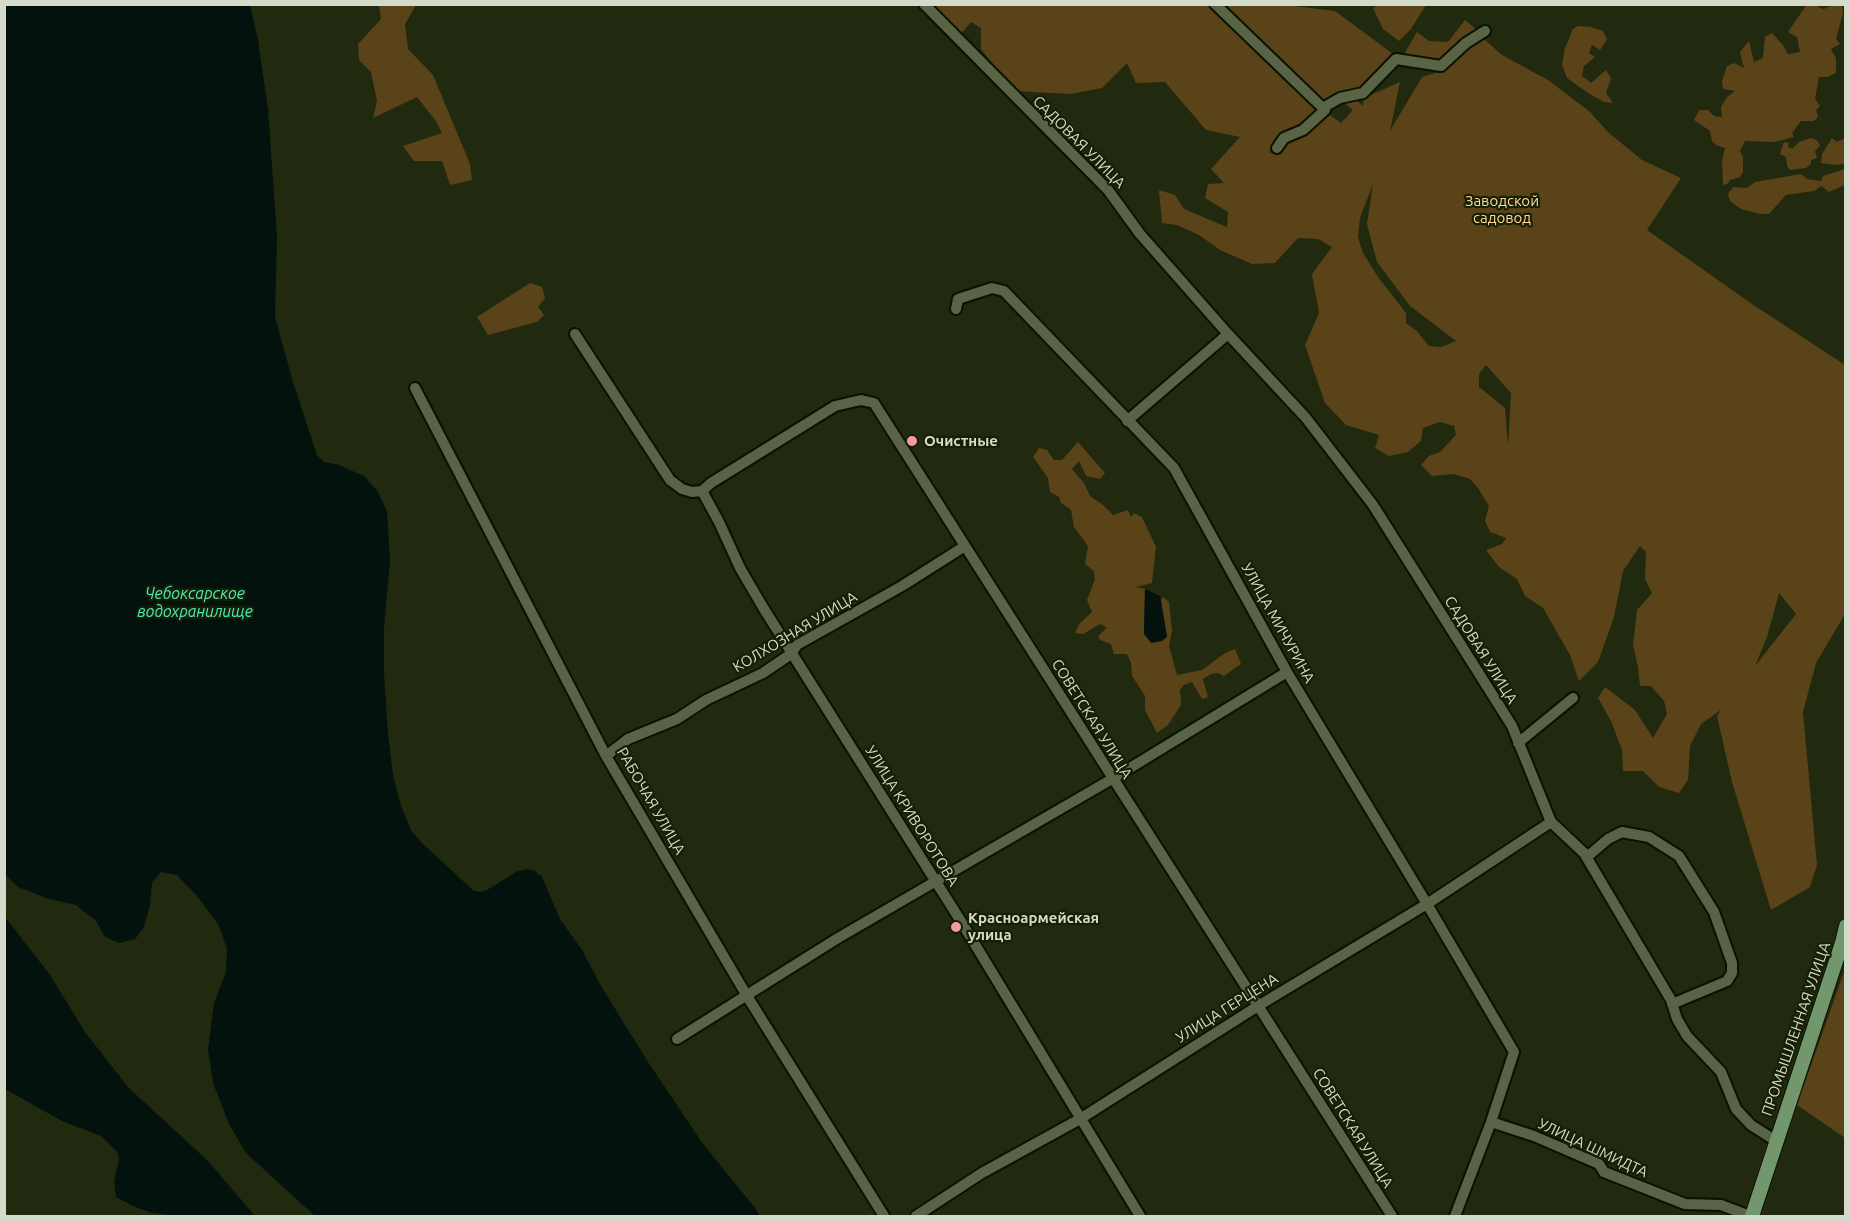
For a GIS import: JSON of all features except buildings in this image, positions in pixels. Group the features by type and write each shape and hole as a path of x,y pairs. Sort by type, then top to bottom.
{"main road":[{"name":"ПРОМЫШЛЕННАЯ УЛИЦА","path":"1751,1216 1842,944 1845,926"}],"street":[{"name":"САДОВАЯ УЛИЦА","path":"924,4 1108,190 1140,234 1306,418 1373,506 1512,726 1551,822 1587,857 1672,1004 1677,1019 1687,1036 1721,1072 1736,1109 1751,1125 1776,1141"},
{"path":"1215,4 1325,110"},
{"path":"1278,148 1284,138 1303,130 1325,110 1326,106 1340,98 1363,93 1396,59 1441,66 1466,43 1485,31"},
{"name":"УЛИЦА МИЧУРИНА","path":"956,309 958,299 992,288 1004,291 1174,468 1287,672 1514,1052 1491,1122"},
{"path":"575,334 670,480 682,489 692,492 702,491"},
{"path":"1127,420 1228,334"},
{"name":"РАБОЧАЯ УЛИЦА","path":"415,388 606,756 747,996 884,1216"},
{"name":"СОВЕТСКАЯ УЛИЦА","path":"702,491 711,483 835,406 861,400 874,403 1392,1216"},
{"name":"УЛИЦА КРИВОРОТОВА","path":"702,491 740,568 791,654 936,881 1140,1216"},
{"name":"КОЛХОЗНАЯ УЛИЦА","path":"606,756 628,739 677,719 706,700 762,673 791,654 797,645 902,586 965,546"},
{"path":"677,1039 838,938 1112,779 1287,672"},
{"path":"1518,743 1574,698"},
{"name":"УЛИЦА ГЕРЦЕНА","path":"916,1216 982,1173 1080,1119 1258,1006 1427,904 1551,822"},
{"path":"1587,857 1608,839 1622,832 1649,837 1678,856 1714,912 1732,963 1732,973 1727,981 1672,1004"},
{"path":"1455,1216 1491,1122"},
{"name":"УЛИЦА ШМИДТА","path":"1491,1122 1556,1145 1599,1164 1604,1172 1685,1204 1721,1205 1751,1216"}],"green space":[{"path":"1278,4 1335,11 1393,54 1384,69 1365,88 1320,102 1218,5"},
{"path":"1381,4 1426,5 1411,29 1399,41 1383,29 1373,8"},
{"path":"1807,4 1819,5 1818,7 1824,9 1833,5 1842,5 1843,13 1836,39 1840,44 1831,49 1836,58 1836,73 1827,77 1819,77 1815,99 1820,106 1816,110 1818,117 1814,121 1801,121 1792,133 1794,137 1775,142 1745,141 1740,151 1743,157 1743,172 1740,177 1723,185 1722,160 1725,148 1716,145 1712,141 1710,131 1694,120 1699,110 1708,110 1714,116 1722,117 1721,107 1727,97 1735,91 1723,89 1722,81 1727,66 1734,63 1744,68 1740,52 1749,41 1754,62 1763,58 1765,37 1772,33 1788,54 1800,52 1797,37 1788,32"},
{"path":"379,5 416,5 405,24 408,49 433,75 470,164 472,180 450,185 442,161 414,161 403,146 442,133 436,121 417,97 373,118 377,101 371,72 359,60 358,44 381,19"},
{"name":"Заводской садовод","path":"933,5 1211,5 1320,111 1269,152 1277,154 1327,113 1341,123 1353,110 1341,100 1354,98 1363,106 1364,98 1400,82 1390,131 1422,77 1439,72 1483,38 1502,55 1548,80 1589,111 1609,133 1642,160 1681,178 1647,230 1752,304 1845,365 1845,614 1816,663 1803,712 1817,865 1810,887 1771,910 1732,782 1717,716 1721,710 1701,724 1690,746 1688,780 1679,793 1659,787 1643,771 1623,771 1622,750 1611,721 1598,698 1605,687 1635,710 1653,738 1667,714 1664,701 1651,686 1640,686 1633,645 1637,610 1652,593 1645,579 1646,552 1640,546 1623,571 1614,617 1598,662 1579,681 1570,655 1543,608 1525,596 1517,579 1499,567 1486,550 1502,544 1506,538 1490,532 1485,521 1489,506 1478,488 1470,479 1454,474 1432,476 1421,465 1429,456 1440,452 1456,435 1454,426 1440,422 1423,428 1421,441 1408,452 1389,456 1375,448 1379,435 1346,425 1325,403 1305,345 1319,313 1312,274 1332,247 1318,239 1298,238 1275,263 1252,264 1220,250 1199,235 1177,225 1162,223 1159,190 1175,195 1184,209 1227,227 1228,212 1205,198 1208,184 1224,183 1211,169 1240,137 1206,130 1165,82 1136,83 1127,63 1102,88 1071,94 1013,91 981,49 981,28 971,22 959,36","holes":["1373,184 1367,224 1377,262 1410,306 1456,341 1441,347 1429,346 1417,331 1406,323 1406,313 1363,253 1358,237 1360,218","1486,365 1511,393 1508,446 1505,408 1479,387 1479,374","1779,593 1796,614 1755,666 1767,637"]},
{"path":"1465,20 1479,32 1441,62 1403,56 1417,32 1429,41 1448,42"},
{"path":"1578,26 1603,31 1607,39 1600,50 1592,45 1589,53 1595,57 1584,66 1582,76 1591,83 1606,70 1611,78 1606,93 1613,103 1604,102 1567,78 1562,65 1565,48 1573,29"},
{"path":"1811,138 1817,140 1820,146 1815,151 1817,158 1811,160 1811,164 1806,168 1790,170 1786,157 1780,154 1784,142 1789,143 1788,147 1792,149 1799,142"},
{"path":"1832,138 1837,142 1845,138 1845,164 1821,163 1822,154"},
{"path":"1845,169 1845,185 1829,192 1821,186 1814,191 1786,195 1769,214 1741,209 1730,201 1728,194 1733,187 1747,188 1755,182 1801,174 1807,179 1821,181 1823,176"},
{"path":"530,283 542,287 545,298 538,307 544,315 537,322 488,335 477,317"},
{"path":"1078,442 1105,473 1100,479 1086,476 1079,461 1072,469 1084,483 1090,496 1113,515 1128,510 1131,517 1134,513 1142,517 1156,547 1152,583 1136,587 1145,589 1144,634 1167,637 1161,600 1163,597 1169,602 1172,631 1169,646 1177,675 1202,670 1225,653 1235,649 1241,664 1224,676 1218,673 1211,674 1203,679 1208,697 1202,699 1192,682 1184,685 1180,690 1181,705 1168,725 1157,733 1145,710 1145,696 1132,676 1131,663 1127,654 1114,654 1111,644 1100,640 1098,636 1107,628 1100,624 1083,634 1075,633 1079,624 1092,612 1087,600 1095,579 1094,571 1085,564 1088,546 1074,527 1071,510 1061,503 1059,497 1050,492 1048,478 1033,457 1039,448 1047,450 1054,460 1062,460"},
{"path":"1845,969 1845,1138 1797,1105"}],"water":[{"name":"Чебоксарское водохранилище","path":"4,5 250,5 258,40 268,109 277,236 275,317 317,455 324,462 339,465 364,476 378,492 387,511 390,560 384,629 384,672 393,775 401,806 412,832 474,891 487,890 516,872 526,869 535,871 542,877 560,919 582,950 601,986 648,1062 703,1144 760,1216 315,1216 246,1153 229,1124 213,1083 208,1050 214,1003 226,972 227,948 218,924 197,896 177,875 161,872 152,882 150,905 144,927 135,939 119,943 105,937 96,921 76,905 49,899 18,887 5,874"},
{"path":"1145,589 1160,596 1167,637 1162,641 1151,643 1144,634"},
{"path":"5,917 50,975 85,1032 128,1087 209,1162 255,1216 178,1216 152,1213 133,1206 116,1197 114,1181 119,1160 118,1153 101,1136 62,1121 5,1089"}],"place":[{"name":"Очистные","path":"912,441"},
{"name":"Красноармейская улица","path":"956,927"}]}
